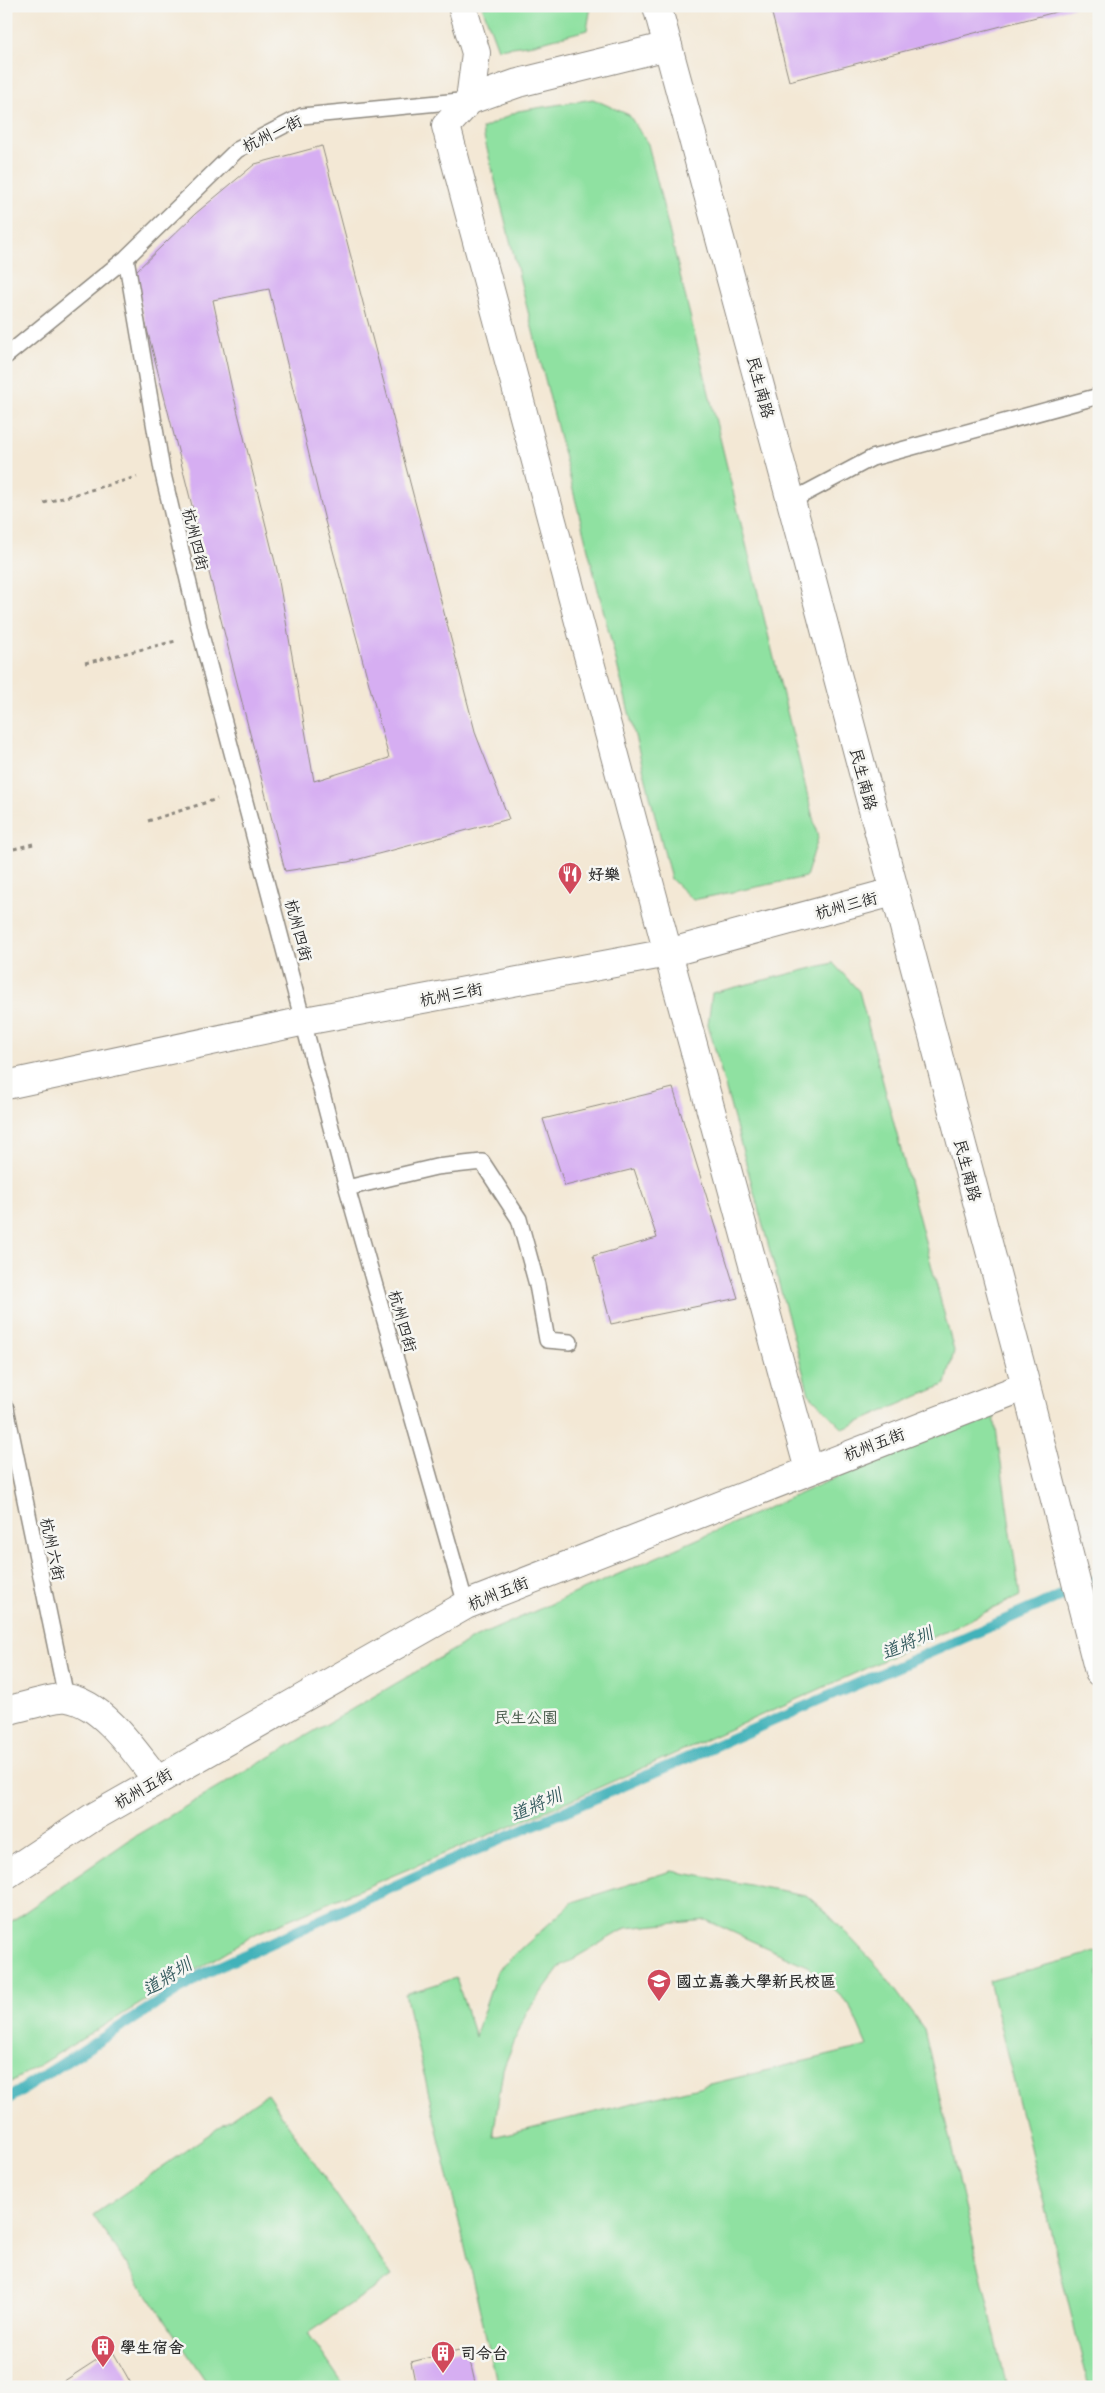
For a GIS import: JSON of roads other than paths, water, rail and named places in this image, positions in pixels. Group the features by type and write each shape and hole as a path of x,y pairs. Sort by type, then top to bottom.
{"street":[{"path":"462,6 476,53 470,100 446,126 809,1470"},
{"name":"民生南路","path":"657,6 792,501 893,892 1026,1386 1099,1672"},
{"name":"杭州一街","path":"470,100 518,83 668,46"},
{"name":"杭州三街","path":"6,1084 305,1021 668,953 893,892"},
{"name":"杭州五街","path":"6,1875 92,1818 466,1606 1026,1386"},
{"path":"6,1711 66,1697 88,1706 117,1730 157,1780"}],"lane":[{"name":"杭州一街","path":"6,356 126,258 237,150 302,116 470,100"},
{"name":"杭州四街","path":"126,258 162,470 201,636 305,1021 347,1188 466,1606"},
{"path":"792,501 872,458 1099,396"},
{"path":"347,1188 436,1167 482,1162 519,1219 537,1285 547,1340 570,1342"},
{"name":"杭州六街","path":"6,1408 66,1697"}],"waterway":[{"name":"道將圳","path":"6,2100 203,1974 432,1869 1099,1579"}],"place":[{"name":"好樂","path":"570,895"},
{"name":"國立嘉義大學新民校區","path":"659,2002"},
{"name":"學生宿舍","path":"103,2368"},
{"name":"司令台","path":"443,2374"}],"park label":[{"name":"民生公園","path":"526,1717"}]}
